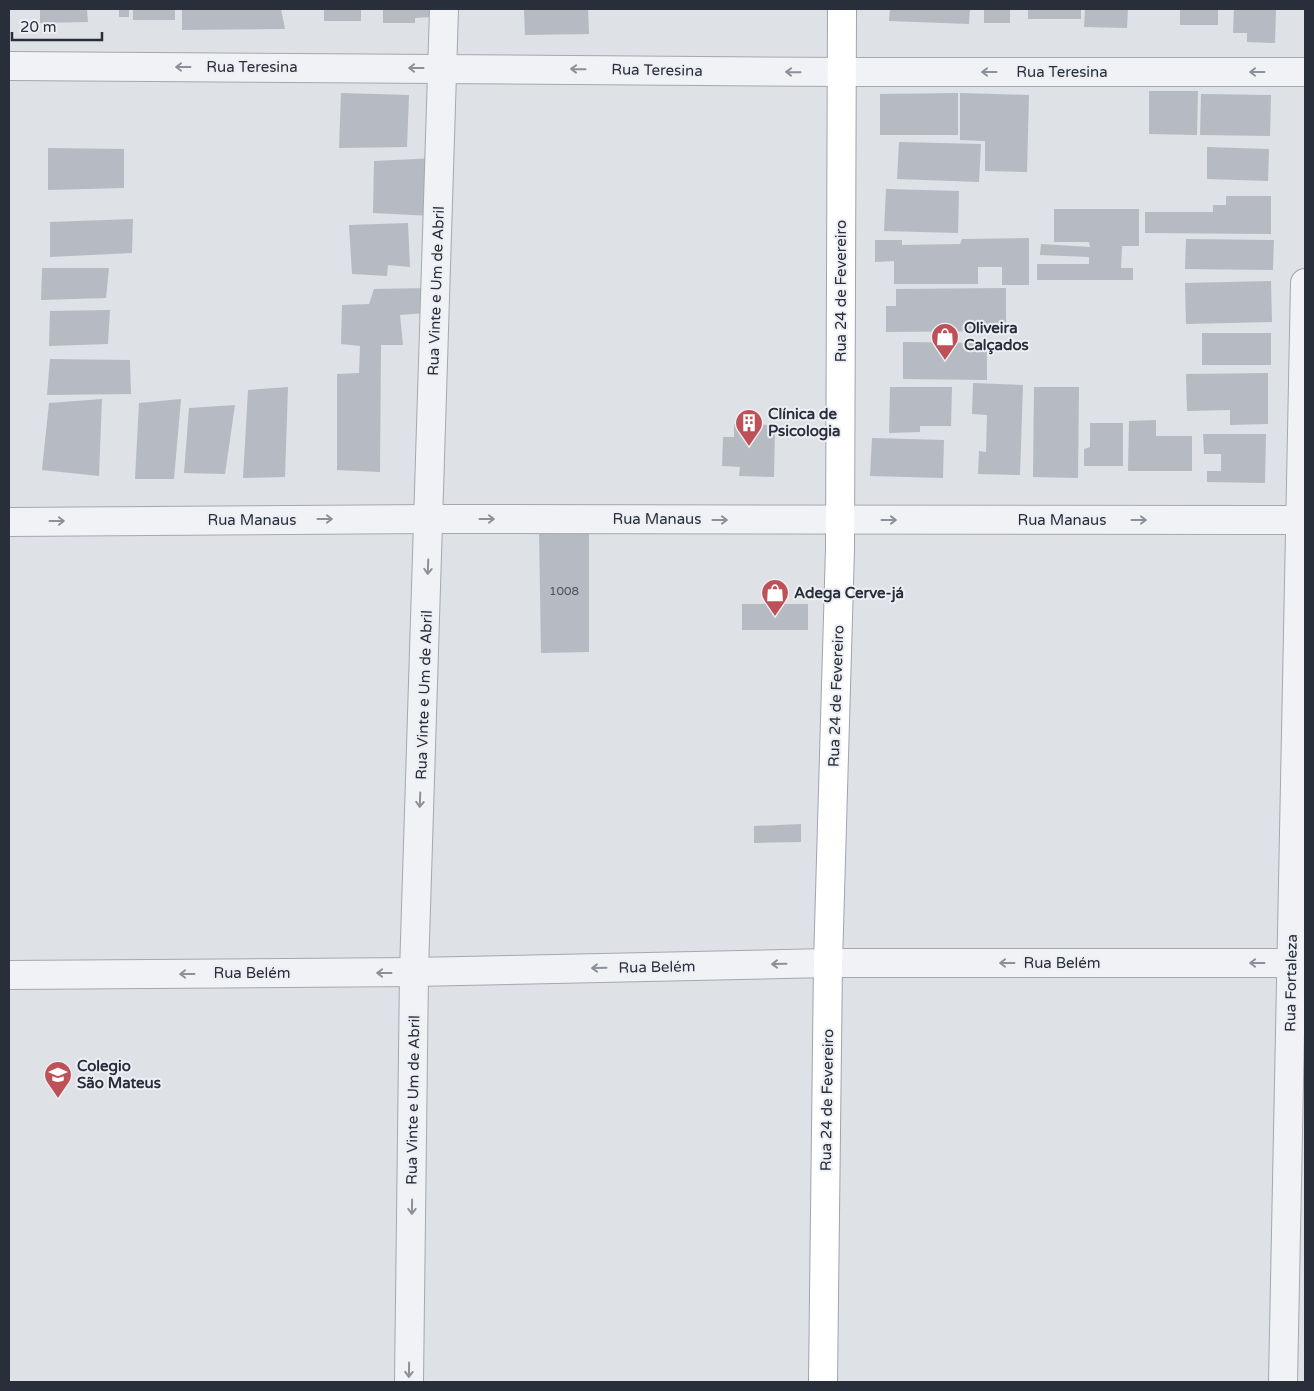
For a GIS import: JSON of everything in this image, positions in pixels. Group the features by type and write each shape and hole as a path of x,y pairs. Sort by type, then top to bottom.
{"main road":[{"name":"Rua 24 de Fevereiro","path":"823,1382 828,963 840,520 842,9"}],"street":[{"name":"Rua Vinte e Um de Abril","path":"409,1382 414,972 444,9"},
{"name":"Rua Teresina","path":"9,66 842,72 1305,72"},
{"name":"Rua Fortaleza","path":"1282,1382 1298,963 1305,283"},
{"name":"Rua Manaus","path":"9,522 429,519 1303,520"},
{"name":"Rua Belém","path":"9,975 414,972 828,963 1298,963"}],"building":[{"path":"40,9 87,9 88,22 40,23"},
{"path":"119,9 129,9 129,17 119,17"},
{"path":"133,9 175,9 175,20 133,20"},
{"path":"182,9 281,9 285,29 182,30"},
{"path":"324,9 361,9 361,21 324,21"},
{"path":"383,9 431,9 432,17 415,18 415,23 383,23"},
{"path":"524,9 588,9 589,34 525,35"},
{"path":"890,9 970,9 969,24 889,21"},
{"path":"984,9 1010,9 1010,23 984,23"},
{"path":"1028,9 1081,9 1081,19 1028,19"},
{"path":"1085,9 1128,9 1127,28 1084,27"},
{"path":"1180,9 1218,9 1218,25 1180,25"},
{"path":"1234,9 1276,9 1275,43 1247,42 1247,33 1233,33"},
{"path":"1149,91 1198,91 1197,135 1149,134"},
{"path":"341,93 409,95 407,147 339,148"},
{"path":"958,93 958,135 880,135 880,94"},
{"path":"960,93 1029,95 1027,172 985,171 985,141 960,140"},
{"path":"1201,94 1271,95 1270,136 1200,135"},
{"path":"899,142 981,144 979,182 897,179"},
{"path":"1207,147 1269,149 1268,181 1207,179"},
{"path":"48,148 124,149 124,188 48,190"},
{"path":"436,158 433,216 373,213 374,161"},
{"path":"886,189 959,191 958,233 884,231"},
{"path":"1226,196 1271,196 1271,234 1145,233 1145,212 1213,212 1213,205 1226,205"},
{"path":"1054,209 1139,209 1139,246 1122,246 1121,268 1133,268 1133,280 1037,280 1037,264 1089,264 1089,257 1040,255 1041,244 1090,247 1089,242 1054,242"},
{"path":"133,219 132,253 50,257 50,222"},
{"path":"408,223 410,267 388,265 387,276 352,274 349,225"},
{"path":"1029,238 1029,285 1002,285 1002,267 978,267 978,284 894,284 894,261 875,262 875,240 902,240 902,245 960,244 962,239"},
{"path":"1186,239 1274,240 1273,270 1185,269"},
{"path":"42,268 109,268 106,298 41,300"},
{"path":"1271,281 1272,322 1186,324 1185,283"},
{"path":"428,288 426,313 400,315 403,345 381,345 380,472 337,470 337,374 359,373 360,346 341,344 342,305 369,304 374,289"},
{"path":"1006,288 1006,331 886,332 886,306 896,306 896,289"},
{"path":"110,310 108,344 49,346 50,311"},
{"path":"1202,333 1271,333 1271,365 1202,365"},
{"name":"Oliveira Calçados","path":"903,342 987,343 987,380 903,379"},
{"path":"50,359 130,360 131,394 47,395"},
{"path":"1268,373 1268,424 1230,425 1230,410 1187,411 1186,374"},
{"path":"973,383 1023,385 1020,475 978,474 979,451 986,452 987,415 972,414"},
{"path":"288,387 285,477 243,478 248,390"},
{"path":"890,387 952,387 951,426 920,426 920,432 889,433"},
{"path":"1034,387 1079,387 1078,478 1033,477"},
{"path":"102,399 99,476 42,470 49,403"},
{"path":"181,399 174,479 135,479 139,403"},
{"path":"235,405 225,474 184,473 189,408"},
{"path":"1156,420 1156,436 1192,436 1192,471 1128,471 1129,421"},
{"path":"1090,423 1123,423 1123,466 1084,466 1084,449 1090,447"},
{"name":"Clínica de Psicologia","path":"734,424 775,425 774,477 739,476 740,467 722,466 723,437 734,437"},
{"path":"1203,434 1266,434 1265,483 1207,482 1207,471 1221,471 1221,454 1204,454"},
{"path":"872,438 944,440 943,478 870,476"},
{"path":"589,528 589,652 541,653 539,529"},
{"name":"Adega Cerve-já","path":"742,604 808,604 808,630 742,630"},
{"path":"801,824 801,842 754,843 754,826"}],"place":[{"name":"Oliveira Calçados","path":"945,361"},
{"name":"Clínica de Psicologia","path":"749,447"},
{"name":"Adega Cerve-já","path":"775,617"},
{"name":"Colegio São Mateus","path":"58,1099"}]}
